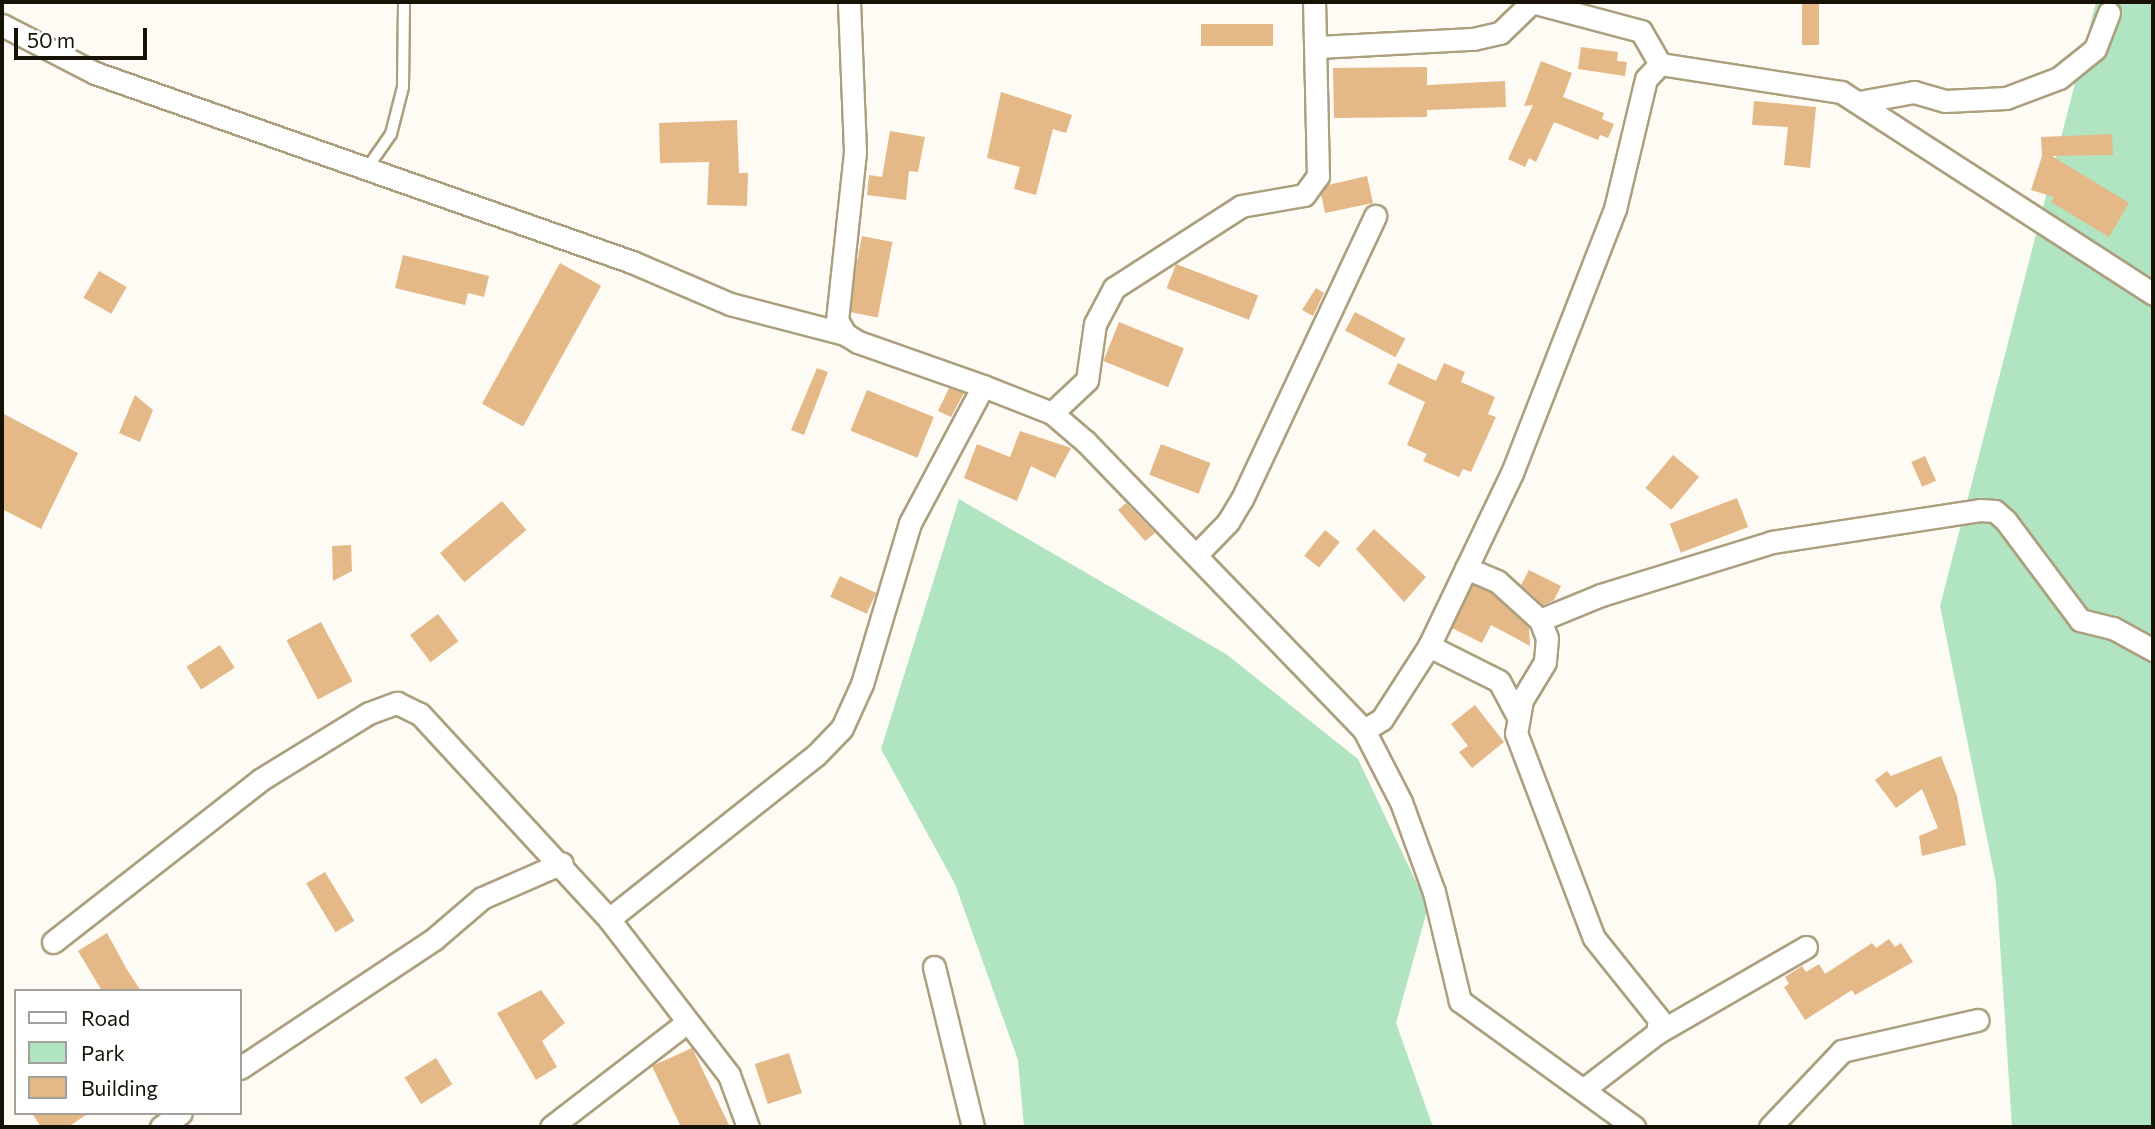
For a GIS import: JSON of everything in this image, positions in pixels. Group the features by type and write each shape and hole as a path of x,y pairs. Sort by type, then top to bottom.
{"street":[{"path":"845,334 838,306 856,152 849,2"},
{"path":"1052,413 1087,380 1095,324 1114,288 1241,206 1304,195 1318,176 1318,47 1314,2"},
{"path":"1318,47 1473,39 1500,33 1532,2 1641,31 1660,64"},
{"path":"1859,102 1914,92 1945,101 2006,98 2059,78 2095,48 2109,13"},
{"path":"2,25 95,74 368,167 632,262 730,304 845,334 1052,413 1197,554 1363,730 1401,802 1434,892 1461,1001 1634,1127"},
{"path":"1660,64 1827,87 1859,102 2153,294"},
{"path":"1363,730 1382,719 1429,646 1512,473 1615,209 1646,79 1660,64"},
{"path":"1197,554 1228,523 1242,499 1375,216"},
{"path":"609,919 816,755 842,727 862,684 910,523 984,386"},
{"path":"1540,620 1601,595 1772,542 1980,510 1995,511 2006,521 2080,620 2113,628 2153,650"},
{"path":"1466,568 1497,581 1540,620 1547,638 1545,662 1518,716"},
{"path":"1429,646 1499,681 1518,716 1522,753 1594,938 1605,958 1656,1008 1657,1033"},
{"path":"53,942 260,780 383,706 409,706 420,714 562,863 609,919 686,1023 729,1075 748,1127"},
{"path":"242,1067 434,939 482,898 562,863"},
{"path":"1584,1089 1657,1033 1807,947"},
{"path":"934,967 973,1127"},
{"path":"1770,1127 1842,1051 1977,1020"},
{"path":"551,1127 686,1023"},
{"path":"161,1127 178,1115"}],"lane":[{"path":"368,167 391,134 402,87 404,2"}],"green space":[{"path":"2096,2 2153,2 2153,1127 2012,1127 1996,883 1940,606"},
{"path":"959,499 1226,654 1358,759 1428,907 1396,1023 1433,1127 1024,1127 1018,1060 955,884 881,749"}],"building":[{"path":"1802,2 1819,2 1819,45 1802,45"},
{"path":"1201,24 1273,24 1273,46 1201,46"},
{"path":"1581,47 1618,52 1617,61 1627,62 1625,76 1578,69"},
{"path":"1541,61 1572,73 1563,97 1604,113 1602,119 1614,124 1608,138 1600,135 1598,140 1554,122 1536,162 1529,158 1525,167 1508,159 1533,105 1524,106"},
{"path":"1427,67 1427,85 1505,81 1506,107 1427,110 1427,117 1334,118 1333,68"},
{"path":"1001,92 1072,115 1066,133 1053,129 1036,195 1014,189 1020,167 987,158"},
{"path":"1754,101 1816,107 1810,168 1784,165 1788,127 1752,125"},
{"path":"737,120 739,173 748,173 747,206 707,205 709,162 660,163 659,123"},
{"path":"890,131 925,137 918,172 909,171 906,200 867,195 869,175 882,177"},
{"path":"2112,134 2113,155 2052,156 2129,203 2109,237 2051,202 2054,197 2031,190 2042,156 2041,137"},
{"path":"1367,176 1373,203 1325,213 1321,194 1328,185"},
{"path":"862,236 892,242 878,318 847,312"},
{"path":"403,255 489,276 484,297 468,293 465,305 395,288"},
{"path":"560,263 601,286 523,427 482,404"},
{"path":"1176,264 1258,296 1249,320 1167,288"},
{"path":"99,271 127,287 111,314 84,298"},
{"path":"1316,288 1324,293 1313,316 1302,310"},
{"path":"1355,312 1405,339 1395,357 1345,331"},
{"path":"1119,322 1184,348 1168,387 1103,361"},
{"path":"1398,363 1436,381 1444,363 1465,372 1461,382 1495,397 1488,414 1496,417 1471,472 1463,469 1459,477 1423,461 1427,454 1407,445 1425,402 1388,384"},
{"path":"817,368 828,372 804,435 791,430"},
{"path":"949,388 964,393 951,417 938,411"},
{"path":"867,390 934,417 917,458 851,431"},
{"path":"135,395 153,410 140,442 119,433"},
{"path":"2,413 78,453 41,529 2,509"},
{"path":"1020,431 1071,448 1055,478 1031,466 1017,501 964,478 977,444 1010,457"},
{"path":"1161,444 1210,463 1199,494 1149,475"},
{"path":"1673,455 1699,477 1671,510 1645,488"},
{"path":"1925,456 1936,481 1922,487 1911,462"},
{"path":"1737,498 1748,527 1681,553 1670,524"},
{"path":"502,501 526,530 464,582 440,553"},
{"path":"1126,503 1155,533 1145,541 1118,510"},
{"path":"1374,529 1426,577 1404,602 1356,549"},
{"path":"1325,530 1340,542 1319,568 1304,556"},
{"path":"351,545 352,571 333,581 332,546"},
{"path":"1529,570 1561,586 1554,600 1543,605 1521,585"},
{"path":"840,576 876,593 867,614 830,597"},
{"path":"1473,585 1490,592 1529,628 1530,646 1491,625 1482,643 1452,628"},
{"path":"438,614 458,641 431,662 410,635"},
{"path":"321,622 352,681 318,699 287,640"},
{"path":"220,645 235,668 201,689 186,667"},
{"path":"1475,705 1504,742 1472,768 1459,752 1468,746 1451,724"},
{"path":"1941,756 1957,796 1966,845 1922,856 1919,836 1938,828 1922,789 1896,808 1875,780 1887,771 1891,776"},
{"path":"325,872 354,921 335,932 306,883"},
{"path":"107,933 140,989 101,989 78,951"},
{"path":"1889,939 1895,947 1901,943 1913,962 1855,995 1852,990 1805,1020 1784,987 1789,984 1785,977 1802,966 1806,972 1819,964 1825,974 1872,943 1876,948"},
{"path":"541,990 565,1023 542,1041 557,1067 536,1080 497,1013"},
{"path":"692,1048 730,1127 681,1127 652,1066"},
{"path":"789,1053 802,1093 768,1104 755,1064"},
{"path":"436,1058 452,1084 421,1104 405,1078"},
{"path":"33,1115 86,1115 68,1127 41,1127"}]}
